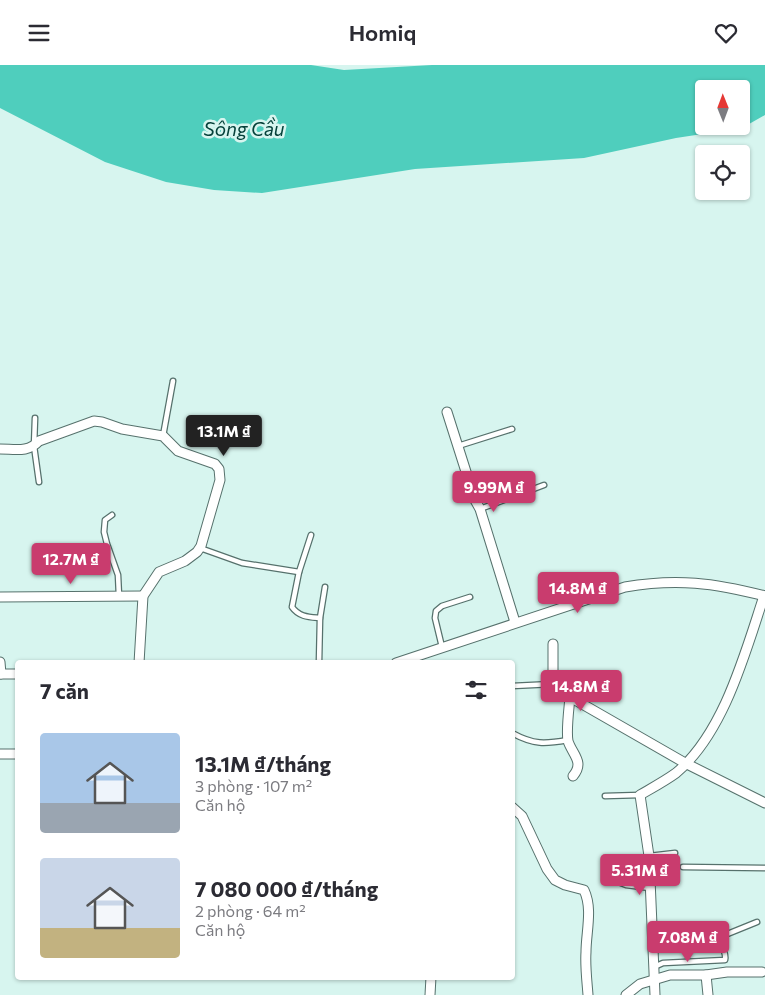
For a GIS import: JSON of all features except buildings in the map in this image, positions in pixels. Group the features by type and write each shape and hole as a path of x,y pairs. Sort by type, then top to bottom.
{"street":[{"path":"447,412 475,500 480,509 515,622"},
{"path":"0,449 28,449 39,441 94,421 122,429 163,436 178,451 214,464 219,469 220,480 200,548 192,557 158,572 143,596 139,660"},
{"path":"405,660 625,587 654,582 702,583 765,596 736,678 712,730 701,746 676,772 640,795 649,856 655,995"},
{"path":"0,597 143,596"},
{"path":"553,644 553,683 570,697 685,763 765,803"},
{"path":"0,662 0,674 15,674"},
{"path":"570,697 568,740 579,764 578,771 573,776"},
{"path":"0,754 15,754"},
{"path":"515,810 522,816 547,869 555,880 584,890 587,896 589,908 586,953 588,995"},
{"path":"626,995 640,985 654,979 727,972 762,972"},
{"path":"706,975 708,995"},
{"path":"430,995 431,980"}],"lane":[{"path":"163,436 173,381"},
{"path":"35,418 34,446 39,482"},
{"path":"458,446 512,429"},
{"path":"480,509 544,485"},
{"path":"112,515 105,520 104,532 118,575 119,596"},
{"path":"311,535 299,571 292,607 296,613 320,619"},
{"path":"200,548 242,563 299,571"},
{"path":"318,660 320,619 325,587"},
{"path":"442,647 435,617 436,611 442,606 470,597"},
{"path":"515,686 553,683"},
{"path":"515,735 525,741 539,743 568,740"},
{"path":"605,796 640,795"},
{"path":"649,856 675,853"},
{"path":"683,867 765,868"},
{"path":"613,881 640,888 651,888"},
{"path":"727,972 725,954 720,937 757,922"},
{"path":"654,967 663,963 725,960"}],"water":[{"name":"Sông Cầu","path":"0,65 311,65 344,70 432,65 765,65 765,115 750,123 750,80 695,80 696,135 584,158 415,169 262,193 214,190 166,182 105,162 0,108"}]}
